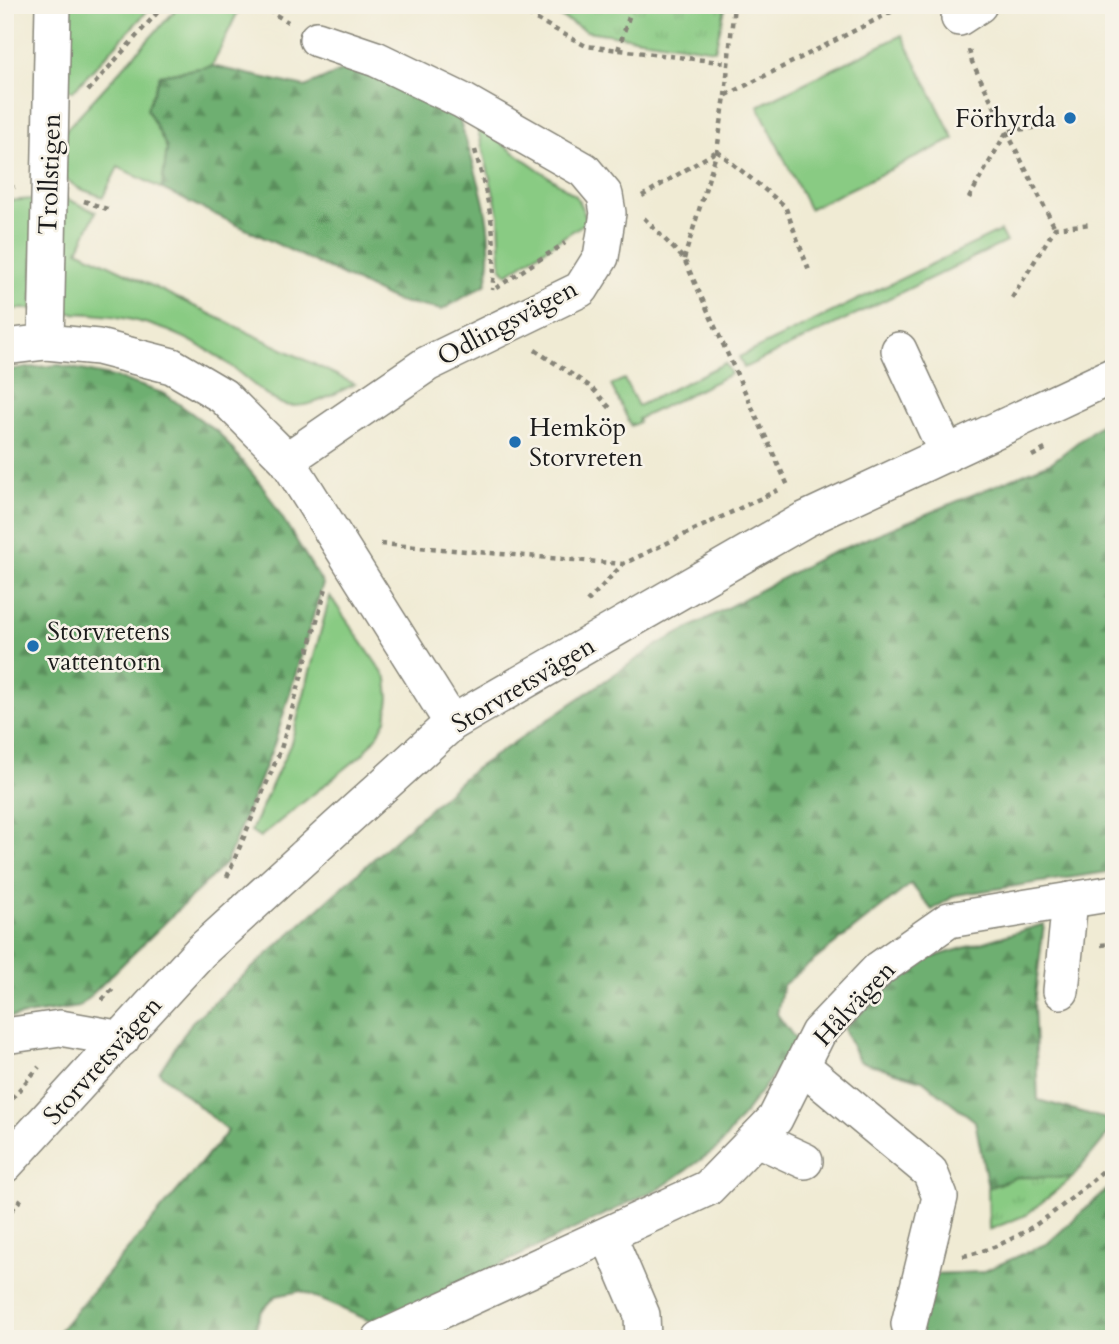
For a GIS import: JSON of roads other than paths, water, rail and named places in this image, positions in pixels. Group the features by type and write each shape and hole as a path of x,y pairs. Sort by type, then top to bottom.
{"street":[{"name":"Trollstigen","path":"46,342 52,5"},
{"name":"Odlingsvägen","path":"287,460 427,364 581,289 600,257 619,208 604,195 584,170 463,100 376,59 317,39"},
{"path":"5,347 46,342 98,347 172,366 223,396 287,460 452,723"},
{"path":"899,350 947,454"},
{"name":"Storvretsvägen","path":"5,1165 201,951 452,723 804,520 1114,375"},
{"name":"Hålvägen","path":"380,1339 446,1325 608,1235 708,1188 775,1119 818,1033 879,969 949,920 1114,892"},
{"path":"1061,991 1070,900"},
{"path":"5,1036 60,1028 122,1040"},
{"name":"Hålvägen","path":"802,1066 930,1172 940,1197 909,1324"},
{"path":"757,1139 805,1161"},
{"path":"608,1235 642,1315 643,1339"}],"place":[{"name":"Förhyrda","path":"1070,118"},
{"name":"Hemköp Storvreten","path":"515,442"},
{"name":"Storvretens vattentorn","path":"33,646"}]}
